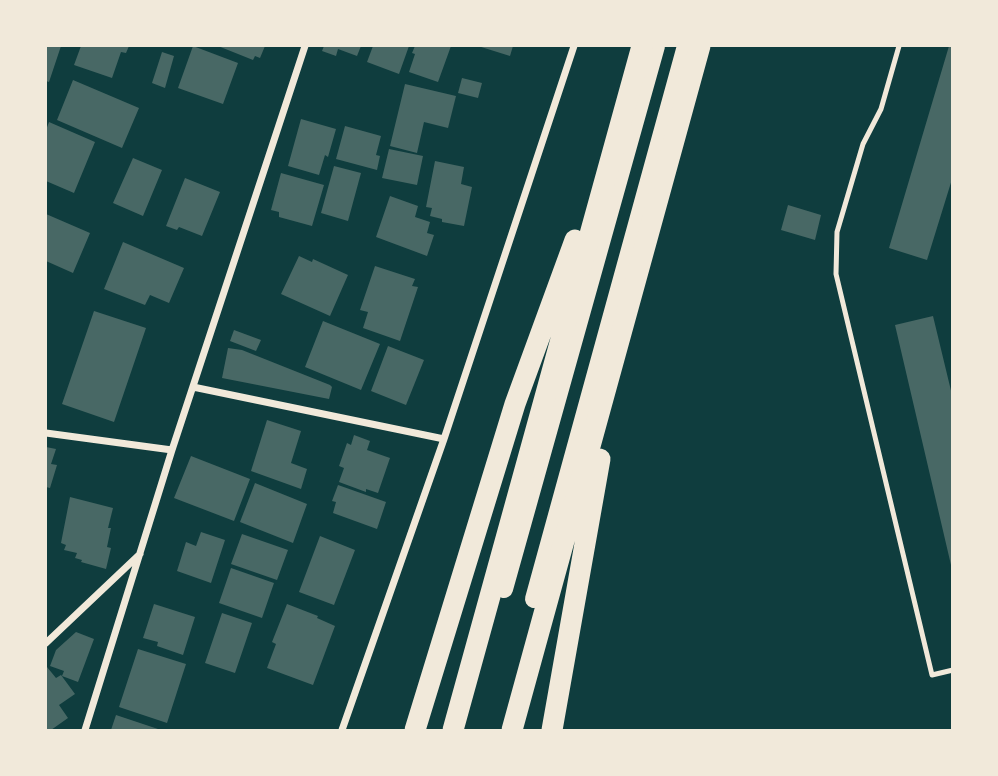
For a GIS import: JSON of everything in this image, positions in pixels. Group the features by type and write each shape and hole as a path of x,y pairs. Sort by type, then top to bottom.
{"highway":[{"path":"453,730 642,46"},
{"path":"512,730 700,46"},
{"path":"415,730 515,404 629,92"},
{"path":"552,730 622,333"}],"main road":[{"path":"504,589 656,46"},
{"path":"534,599 686,46"}],"street":[{"path":"85,730 192,387 304,46"},
{"path":"342,730 444,439 574,46"},
{"path":"192,387 444,439"},
{"path":"46,433 172,450"},
{"path":"46,643 141,554"}],"lane":[{"path":"899,46 881,109 863,144 837,232 836,274 932,676 953,670"}],"building":[{"path":"46,46 61,46 49,82 46,81"},
{"path":"81,46 129,46 126,53 121,52 112,78 74,65"},
{"path":"193,46 238,63 223,104 178,88"},
{"path":"218,46 265,46 260,58 255,56 253,60"},
{"path":"324,46 361,46 357,56 338,49 336,56 322,51"},
{"path":"373,46 409,46 399,74 367,62"},
{"path":"415,46 451,46 438,82 409,72"},
{"path":"478,46 513,46 510,56"},
{"path":"949,46 953,46 953,176 927,260 889,248"},
{"path":"162,52 174,56 165,88 152,83"},
{"path":"462,78 482,83 478,98 458,93"},
{"path":"73,80 139,108 122,148 57,120"},
{"path":"405,84 456,96 448,128 424,122 417,153 390,146"},
{"path":"301,119 336,129 328,157 325,155 319,175 288,166"},
{"path":"49,122 95,142 74,193 46,181 46,130"},
{"path":"345,126 381,136 376,155 380,156 377,170 336,159"},
{"path":"389,149 423,156 417,185 382,178"},
{"path":"133,158 162,170 143,216 113,203"},
{"path":"435,161 464,167 461,184 472,187 464,226 442,222 442,219 430,216 432,208 426,207"},
{"path":"334,166 361,173 348,221 321,213"},
{"path":"281,173 324,185 312,226 279,217 279,212 271,210"},
{"path":"185,178 220,192 202,236 179,227 177,230 166,226"},
{"path":"390,196 418,206 415,217 430,222 427,233 434,235 427,256 376,237"},
{"path":"788,205 821,215 815,240 781,230"},
{"path":"46,214 90,233 73,273 46,261"},
{"path":"123,242 184,268 169,303 150,295 145,305 104,289"},
{"path":"299,256 312,262 313,259 348,275 330,316 281,294"},
{"path":"375,266 415,279 412,286 418,287 400,341 363,328 368,312 360,310"},
{"path":"94,311 146,328 114,422 62,404"},
{"path":"933,316 953,399 951,565 895,325"},
{"path":"323,321 380,344 361,390 305,367"},
{"path":"234,330 261,340 256,351 230,341"},
{"path":"388,346 424,360 406,405 371,391"},
{"path":"228,348 242,350 330,385 332,387 329,399 222,378"},
{"path":"267,420 301,431 291,463 307,469 301,489 251,471"},
{"path":"354,435 370,441 367,450 390,458 378,493 366,489 366,492 339,482 344,468 339,466 347,443 351,445"},
{"path":"46,447 56,449 51,464 57,465 50,488 46,487"},
{"path":"191,456 250,479 234,521 174,498"},
{"path":"255,483 307,504 293,543 240,522"},
{"path":"338,485 386,502 377,529 333,513 336,502 332,501"},
{"path":"70,497 113,508 108,528 111,528 107,547 111,548 106,569 81,562 82,560 75,558 77,553 64,550 66,545 61,543"},
{"path":"201,532 225,540 211,583 177,571 186,542 196,546"},
{"path":"242,534 288,550 277,580 231,564"},
{"path":"320,536 355,550 334,605 299,592"},
{"path":"231,568 274,583 262,618 219,603"},
{"path":"154,604 195,617 183,655 157,646 158,642 143,638"},
{"path":"287,604 335,626 313,685 267,668 276,644 272,642"},
{"path":"222,613 252,623 235,673 205,663"},
{"path":"76,632 94,639 78,682 62,676 64,671 50,666 56,650"},
{"path":"138,649 186,664 167,723 119,707"},
{"path":"47,667 56,678 61,675 75,694 59,705 68,718 51,730 46,730"},
{"path":"116,715 161,730 111,730"}]}
